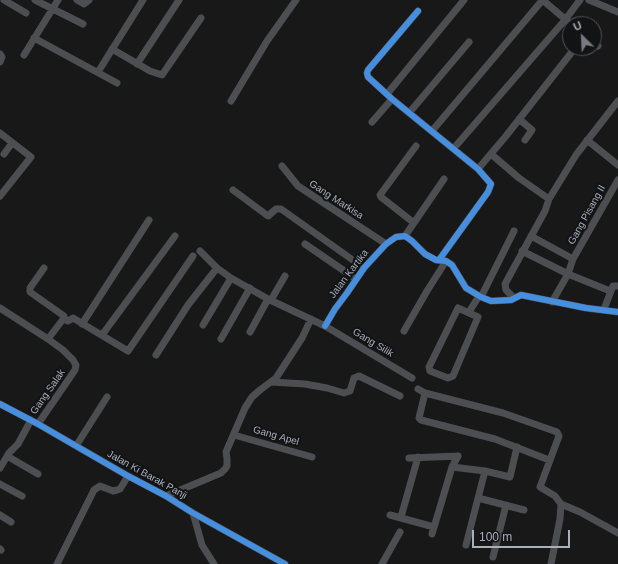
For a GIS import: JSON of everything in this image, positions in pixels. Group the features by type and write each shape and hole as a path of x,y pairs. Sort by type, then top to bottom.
{"street":[{"path":"4,0 26,13"},
{"path":"35,0 83,24"},
{"path":"24,55 58,0"},
{"path":"78,0 85,4 89,0"},
{"path":"98,72 143,0"},
{"path":"137,64 179,0"},
{"path":"231,101 267,41 296,0"},
{"path":"372,122 389,97 464,0"},
{"path":"571,16 580,0"},
{"path":"589,0 618,12"},
{"path":"432,131 542,1 562,17"},
{"path":"404,331 443,260 491,184 478,169 454,148 389,97 368,77 368,70 418,11"},
{"path":"112,49 137,64 160,75 164,74 201,18"},
{"path":"454,148 562,29"},
{"path":"34,38 118,83"},
{"path":"409,113 469,42"},
{"path":"478,169 569,56"},
{"path":"512,299 506,290 505,284 545,211 549,199 576,155 618,101"},
{"path":"519,119 532,130 525,140"},
{"path":"0,133 31,157 2,189 0,196"},
{"path":"587,140 618,165"},
{"path":"4,154 12,143"},
{"path":"414,222 380,195 416,146"},
{"path":"491,154 519,178 549,199"},
{"name":"Gang Markisa","path":"282,166 298,186 386,244"},
{"path":"444,180 405,236 425,254 436,260 443,260 452,265 466,288 480,297 491,301 512,299 521,295 586,308 604,309 618,312"},
{"name":"Gang Pisang II","path":"552,302 568,274 573,259 618,180"},
{"path":"233,190 268,216 276,209 281,209 364,268"},
{"path":"82,324 149,220"},
{"path":"469,312 480,297 514,232"},
{"path":"102,335 175,236"},
{"name":"Jalan Kartika","path":"325,326 334,309 364,268 386,244 396,237 405,236"},
{"path":"531,236 573,259"},
{"path":"305,244 356,279"},
{"path":"200,250 216,268 231,278 269,300 325,326"},
{"path":"522,251 568,274 610,291"},
{"path":"44,268 29,291 64,316 64,319 68,321 73,318 128,351 193,256"},
{"path":"156,355 188,305 216,268"},
{"path":"250,332 285,276"},
{"path":"203,325 231,278"},
{"path":"604,309 610,291 614,285 618,286"},
{"path":"221,339 250,288"},
{"path":"0,308 48,338 64,319"},
{"path":"460,308 469,312 477,316 478,320 453,376 448,378 430,371 429,368 457,309 460,308"},
{"path":"166,496 222,473 227,466 226,452 245,408 252,397 276,378 302,338 311,319"},
{"name":"Gang Silik","path":"325,326 412,378"},
{"name":"Gang Salak","path":"35,422 75,370 76,365 63,350 48,338"},
{"path":"271,382 305,384 344,393 350,391 354,378 359,376 400,396"},
{"path":"418,390 503,413 557,432 558,436 540,487 555,496 561,504 580,512 618,533"},
{"path":"425,393 419,418 421,420 495,439 549,460"},
{"path":"76,446 107,397"},
{"name":"Jalan Ki Barak Panji","path":"0,404 35,422 285,564"},
{"path":"0,468 7,456 35,422"},
{"name":"Gang Apel","path":"234,435 312,457"},
{"path":"452,467 485,471 510,477 518,448"},
{"path":"7,456 38,474"},
{"path":"390,515 433,530 452,467 458,456 409,458"},
{"path":"400,518 418,457"},
{"path":"466,545 485,471"},
{"path":"57,564 94,490 100,486 113,491 120,489 128,476"},
{"path":"0,484 22,496"},
{"path":"478,498 524,510"},
{"path":"551,564 560,519 561,504"},
{"path":"493,557 506,505"},
{"path":"193,513 202,545 214,564"},
{"path":"0,515 11,522"},
{"path":"382,564 400,532"}],"cycle path":[{"path":"418,11 368,70 368,77 392,99 478,169 491,184 488,192 439,260"},
{"path":"325,326 364,268 386,244 396,237 405,236 425,254 436,260 446,261 452,265 466,288 491,301 511,300 521,295 586,308 618,312"},
{"path":"0,404 285,564"}]}
